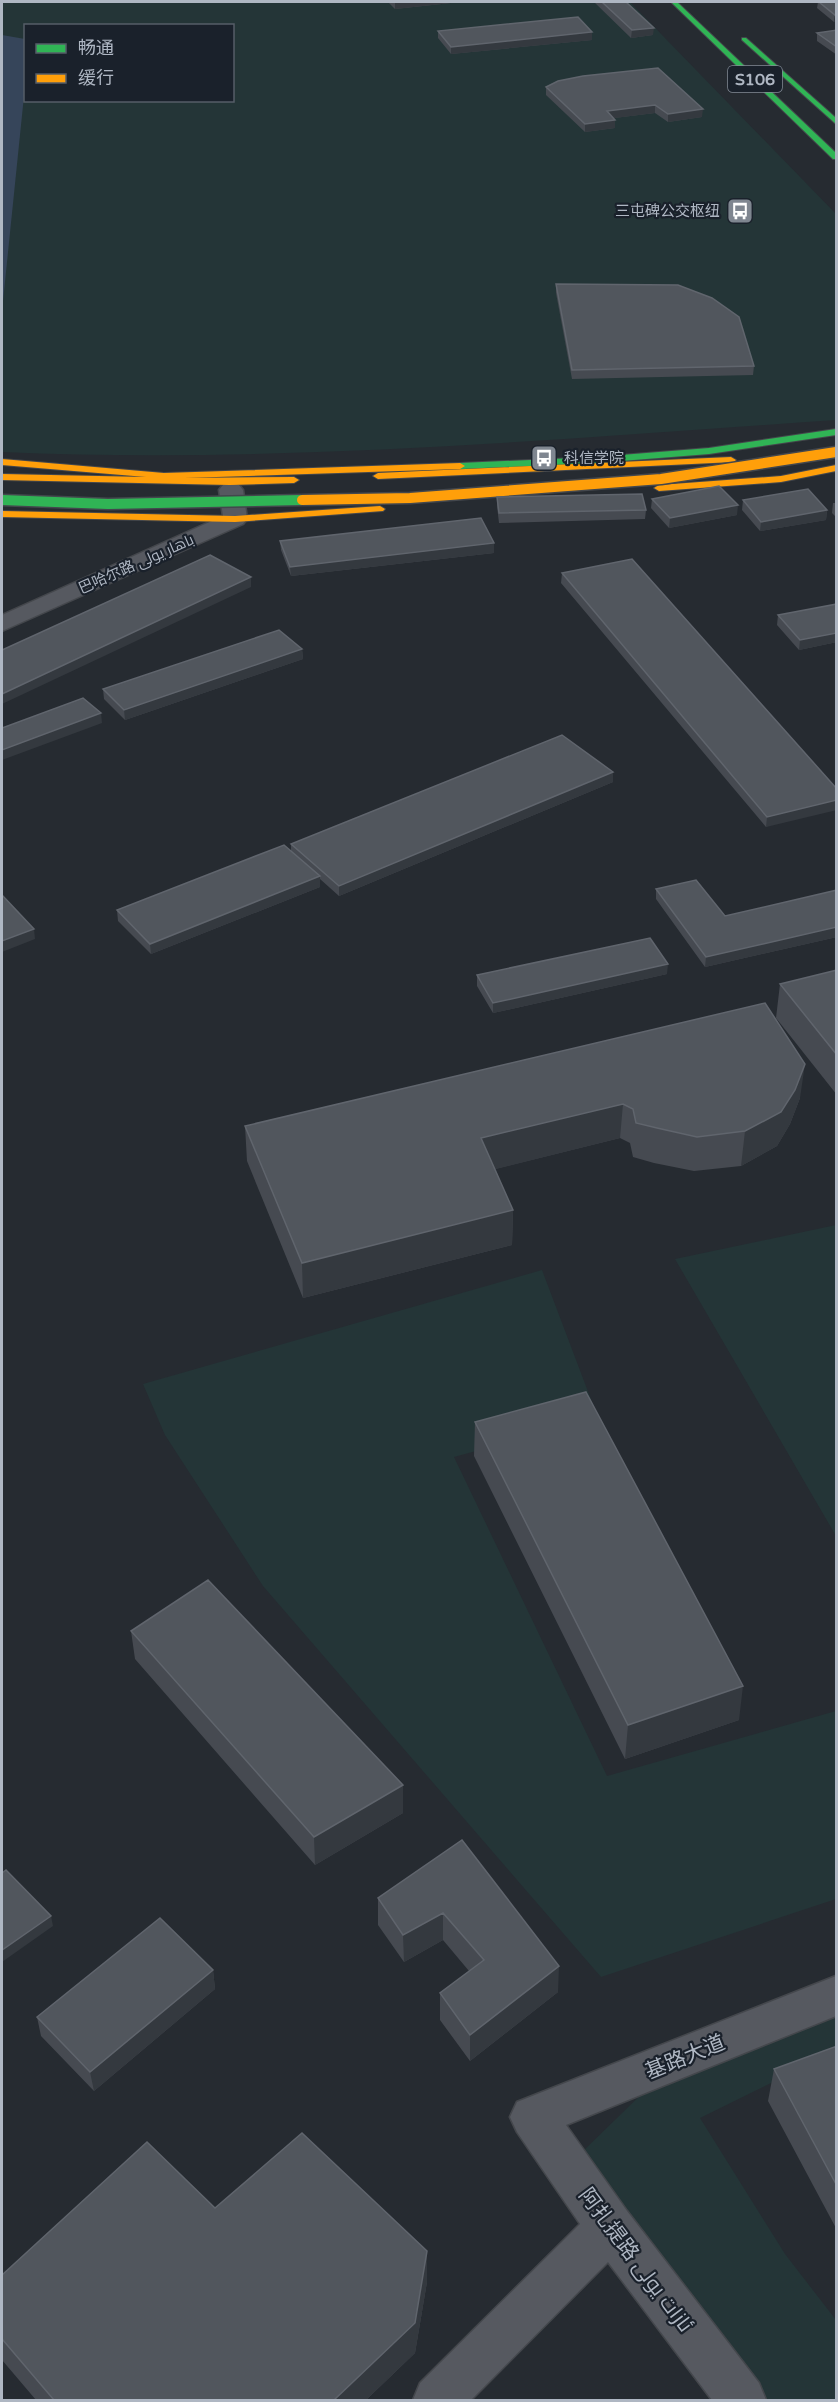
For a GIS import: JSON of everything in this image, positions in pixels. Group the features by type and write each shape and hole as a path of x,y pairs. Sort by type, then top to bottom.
{"main road":[{"name":"S106","path":"674,2 837,157"},
{"path":"735,30 837,122"},
{"path":"2,462 57,469 164,476 305,473 596,460 709,451 837,432"},
{"path":"2,477 230,482 748,459 837,441"},
{"path":"2,500 108,504 410,498 661,480 837,452"},
{"path":"2,514 235,519 782,479 837,468"}],"street":[{"path":"230,482 235,519"},
{"name":"巴哈尔路 باھار يولى","path":"2,624 235,519"},
{"name":"基路大道","path":"533,2117 837,1996"},
{"name":"阿扎提路 ئازات يولى","path":"533,2117 610,2227 742,2400"},
{"path":"437,2400 610,2227"}],"shaded area":[{"path":"2,2 630,2 836,214 836,420 419,448 211,455 2,452"},
{"path":"836,1225 836,1536 675,1259"},
{"path":"542,1270 598,1418 454,1457 607,1776 836,1711 836,1899 601,1977 263,1586 165,1435 143,1384"},
{"path":"836,2007 836,2051 700,2118 785,2254 836,2320 836,2400 761,2400 578,2156 656,2080"}],"water":[{"path":"2,35 24,39 24,96 2,311"}],"building":[{"path":"602,2 626,2 654,28 632,30"},
{"path":"819,2 837,2 837,14 835,15"},
{"path":"578,17 592,32 451,47 438,31"},
{"path":"837,30 837,47 817,33"},
{"path":"658,68 703,109 668,114 655,105 607,111 615,120 585,124 546,87 558,81 583,76"},
{"path":"556,284 678,285 712,298 739,317 754,366 572,370"},
{"path":"719,486 738,505 670,518 652,499"},
{"path":"808,489 827,510 761,522 743,500"},
{"path":"642,494 646,510 499,513 497,497"},
{"path":"481,518 494,543 290,567 280,541"},
{"path":"210,555 251,577 2,694 2,650"},
{"path":"632,559 837,789 837,800 767,817 562,573"},
{"path":"837,604 837,633 800,640 778,615"},
{"path":"279,630 302,649 124,710 103,689"},
{"path":"83,698 101,713 2,750 2,728"},
{"path":"562,735 613,772 339,886 291,844"},
{"path":"284,845 320,876 150,944 117,910"},
{"path":"696,880 725,916 837,890 837,927 706,957 656,889"},
{"path":"2,895 34,929 2,941"},
{"path":"650,938 668,964 493,1003 477,975"},
{"path":"837,970 837,1055 780,984"},
{"path":"765,1003 805,1064 795,1090 781,1112 745,1131 697,1137 636,1123 633,1109 623,1104 481,1138 513,1210 302,1263 245,1126"},
{"path":"586,1392 743,1686 628,1725 475,1422"},
{"path":"208,1580 403,1785 314,1837 131,1631"},
{"path":"462,1840 559,1966 470,2035 440,1993 484,1960 443,1913 403,1935 378,1898"},
{"path":"6,1870 51,1916 2,1950 2,1873"},
{"path":"160,1918 213,1970 90,2072 37,2017"},
{"path":"837,2046 837,2186 774,2069"},
{"path":"302,2133 427,2251 415,2323 334,2400 54,2400 2,2339 2,2275 147,2142 215,2208"}],"traffic: fast":[{"path":"674,2 836,157"},
{"path":"744,39 836,122"},
{"path":"460,466 596,460 709,451 836,432"},
{"path":"2,500 108,504 302,500"}],"traffic: slow":[{"path":"302,500 410,498 661,479 836,452"},
{"path":"378,476 731,460"},
{"path":"2,462 164,476 460,466"},
{"path":"659,488 781,479 836,468"},
{"path":"2,477 230,482 294,480"},
{"path":"2,514 235,519 380,509"}],"place":[{"name":"三屯碑公交枢纽","path":"740,211"},
{"name":"科信学院","path":"544,458"}]}
